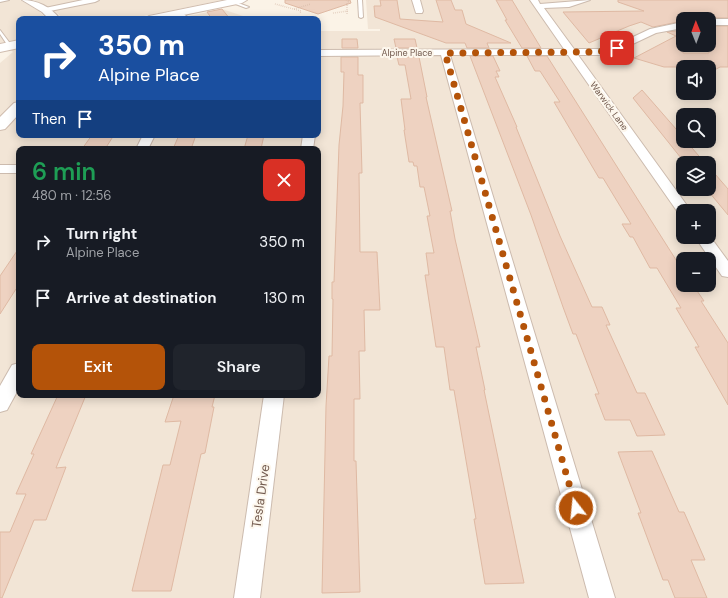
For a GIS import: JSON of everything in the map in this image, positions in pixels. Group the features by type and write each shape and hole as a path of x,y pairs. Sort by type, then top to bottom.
{"main road":[{"path":"182,16 241,3"},
{"path":"0,126 16,109"}],"street":[{"path":"27,0 45,10 52,16"},
{"path":"45,10 95,0"},
{"path":"416,0 419,11"},
{"path":"536,3 569,5 586,0"},
{"name":"Warwick Lane","path":"536,3 679,204"},
{"path":"716,22 728,22"},
{"name":"Alpine Place","path":"321,56 600,52 612,50 653,31 676,26"},
{"path":"445,53 602,598"},
{"path":"0,169 16,169"},
{"path":"708,244 728,272"},
{"path":"0,404 16,375"},
{"name":"Tesla Drive","path":"247,598 274,398"}],"lane":[{"path":"0,1 7,0"},
{"path":"360,0 361,17"},
{"path":"0,31 10,46"}],"path":[{"path":"346,0 350,1 347,3 347,15"},
{"path":"275,4 301,11 300,13"},
{"path":"290,13 294,9 311,4"},
{"path":"333,13 348,11"}],"shaded area":[{"path":"0,0 20,0 39,11 44,16 16,16 16,40 0,43"},
{"path":"34,0 222,0 144,16 60,16"},
{"path":"366,0 728,0 728,598 0,598 0,63 13,52 11,50 16,49 16,138 321,138 321,31 380,31 380,29 368,29"},
{"path":"222,9 243,16 189,16"}],"building":[{"path":"285,0 350,0 351,3 318,14 285,3"},
{"path":"380,0 397,0 400,19 443,22 436,0 451,0 455,10 462,10 466,24 511,43 487,43 489,48 467,48 465,43 446,43 375,17 374,6 381,6"},
{"path":"496,0 512,0 541,48 522,48 505,20 507,20"},
{"path":"618,0 728,0 728,18 716,18 716,12 676,12 676,22 653,27 641,22 589,43 563,12 644,11 618,2"},
{"path":"222,9 228,16 210,16 207,12"},
{"path":"716,26 728,26 728,67 720,67 716,69 716,60 676,60 676,67 664,67 634,58 676,36 676,52 716,52"},
{"path":"676,31 676,36 667,32"},
{"path":"342,39 357,39 358,48 342,48"},
{"path":"394,39 415,39 417,48 396,48"},
{"path":"470,56 493,56 500,71 496,71 499,77 495,77 517,127 560,236 592,307 602,307 610,325 606,325 637,393 645,393 665,435 637,436 630,420 605,420 595,394 599,394 576,334 573,334 531,215"},
{"path":"527,56 547,56 676,260 676,292 698,292 704,301 701,301 728,343 728,405 695,347 699,347 676,308 681,308 657,268 650,268 633,237 630,237 622,224 631,224 603,178 599,178 554,102 560,102 540,71 535,71"},
{"path":"341,57 358,57 358,75 363,75 363,103 360,103 362,173 359,173 360,252 377,252 380,310 364,310 365,351 359,351 360,399 354,399 354,461 356,461 360,592 322,593 326,406 329,356 332,356 332,282 334,282 339,145 343,106 344,72 341,72"},
{"path":"397,57 419,57 426,97 452,211 450,211 455,239 480,347 476,347 524,583 485,584 474,519 476,519 454,390 450,390 444,347 436,347 425,275 429,275 426,253 434,253 427,216 430,216 424,187 420,187 417,166 414,166 413,162 409,162 401,99 411,99 405,65 399,65"},
{"path":"642,90 676,129 676,148 692,148 699,156 679,156 633,98"},
{"path":"90,138 112,138 107,146 84,146"},
{"path":"178,138 195,138 192,146 174,146"},
{"path":"247,138 263,138 262,146 245,146"},
{"path":"716,175 728,189 728,215 712,196 716,196"},
{"path":"16,252 16,289 0,314 0,276"},
{"path":"57,398 85,398 56,468 66,467 46,520 34,520 2,598 0,598 0,532 10,532 26,494 16,494 34,454 31,454"},
{"path":"173,398 214,398 212,407 214,407 205,453 201,454 171,591 132,591 163,465 170,465 181,421 165,422"},
{"path":"652,451 679,512 684,512 705,560 691,560 707,598 675,598 668,580 663,580 638,513 641,513 618,452"}],"route":[{"path":"576,508 445,53 591,52 607,51 617,48"}]}
